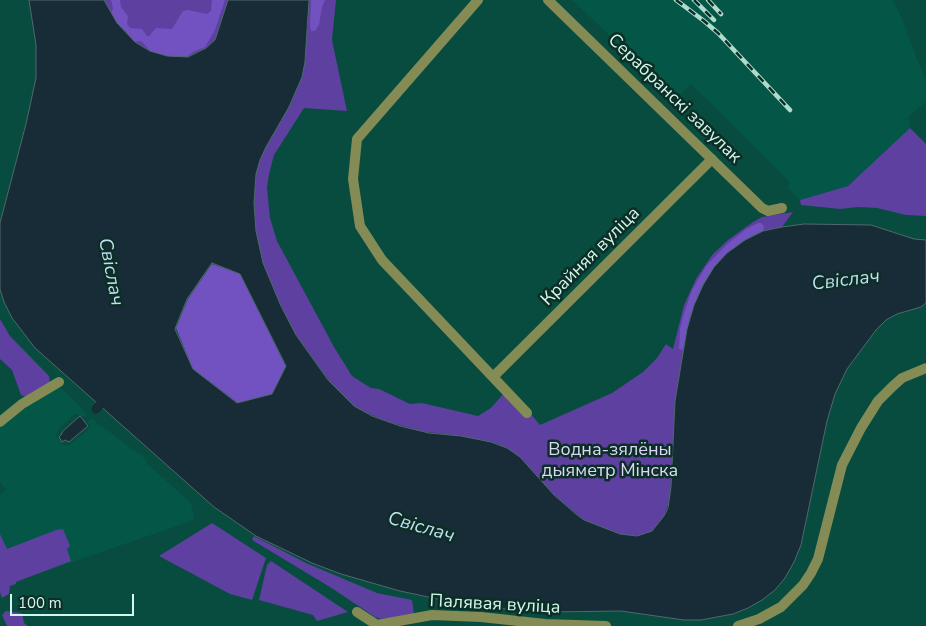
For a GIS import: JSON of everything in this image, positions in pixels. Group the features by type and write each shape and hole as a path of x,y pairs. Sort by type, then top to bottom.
{"street":[{"path":"478,0 357,139 352,179 360,226 382,260 526,413"},
{"name":"Серабранскі завулак","path":"548,0 762,208 768,211 782,208"},
{"name":"Крайняя вуліца","path":"492,377 712,159"},
{"path":"738,626 781,607 803,585 818,559 842,465 861,428 878,401 892,386 902,378 926,368"},
{"path":"0,422 22,404 59,382"},
{"name":"Палявая вуліца","path":"356,612 377,625 432,615 481,617 545,624 606,626"}],"shaded area":[{"path":"111,0 120,0 121,7 128,16 127,24 130,28 142,29 149,36 156,28 172,29 183,11 188,10 207,14 211,11 212,0 225,0 215,30 205,47 193,52 183,60 155,56 141,41 132,42 127,38 126,31 120,29 108,18 113,9"},
{"path":"311,0 325,0 319,25 315,31 311,31 310,26"},
{"path":"572,0 893,0 926,83 926,102 908,117 910,128 848,186 800,200 787,187 790,182 691,84 676,98"},
{"path":"758,223 764,226 763,231 754,235 714,267 703,285 690,316 683,350 679,349 680,329 685,310 692,290 706,266 726,245 746,229"},
{"path":"212,264 240,274 286,367 272,394 238,403 193,369 176,328 188,299"},
{"path":"56,387 62,389 87,414 85,417 78,414 73,415 57,431 56,436 63,445 71,444 87,431 90,426 87,422 92,419 147,460 145,462 191,503 194,520 15,582 0,543 0,495 6,490 0,482 0,425"}],"green space":[{"path":"104,0 228,0 215,39 206,48 187,57 149,51 130,39 116,23"},
{"name":"Водна-зялёны дыяметр Мінска","path":"309,0 336,0 332,40 347,111 304,108 274,155 267,188 270,218 277,241 334,347 352,376 371,388 379,389 410,404 422,403 478,416 491,408 503,394 530,413 540,425 612,393 643,372 657,358 666,344 673,349 684,305 696,279 712,255 728,240 762,217 793,212 782,227 763,231 687,329 675,401 670,499 664,516 652,531 645,535 629,536 584,520 554,495 526,464 499,444 461,436 420,431 383,420 353,406 336,390 296,335 281,306 263,263 256,231 254,203 256,174 260,160 289,107 302,77 305,62"},
{"path":"910,128 926,144 926,216 906,215 877,208 858,207 840,209 801,205 800,200 848,186"},
{"path":"0,319 10,336 49,376 50,384 26,397 21,395 12,370 0,359"},
{"path":"212,523 266,558 252,600 230,594 159,556"},
{"path":"63,529 70,546 67,549 71,561 16,582 16,584 10,586 9,594 2,598 0,592 0,534 7,549"},
{"path":"254,536 306,563 377,593 412,600 414,615 381,619 375,617 330,587 252,540"},
{"path":"271,561 348,612 317,621 313,615 259,600 267,565"},
{"path":"6,611 22,613 24,623 28,626 7,626 2,615"}],"water":[{"name":"Свіслач","path":"29,0 104,0 117,23 135,42 150,51 167,56 188,57 206,48 215,40 228,0 309,0 305,62 302,77 289,107 260,160 256,174 254,203 256,231 263,263 281,306 296,335 328,380 354,406 372,416 400,426 429,433 461,436 491,442 507,448 520,457 554,495 577,515 584,520 620,534 637,536 652,531 668,508 671,487 675,401 687,329 694,305 703,285 714,267 727,253 745,240 763,231 782,227 804,224 871,225 914,239 926,240 926,303 921,307 897,314 886,320 876,330 847,369 835,394 827,421 801,545 794,562 785,578 775,590 748,608 733,614 701,620 684,620 621,611 549,612 492,608 461,604 400,591 341,574 312,563 256,536 214,507 35,348 12,318 0,289 0,223 36,78 36,45","holes":["212,263 240,274 286,366 272,394 237,403 193,369 175,329 187,299"]},
{"path":"80,416 88,426 69,442 65,440 62,442 59,437 62,432"}],"waterway":[{"path":"96,409 99,406"}],"railway":[{"path":"676,0 718,33 790,110"},
{"path":"694,0 714,20"},
{"path":"708,0 721,14"}]}
